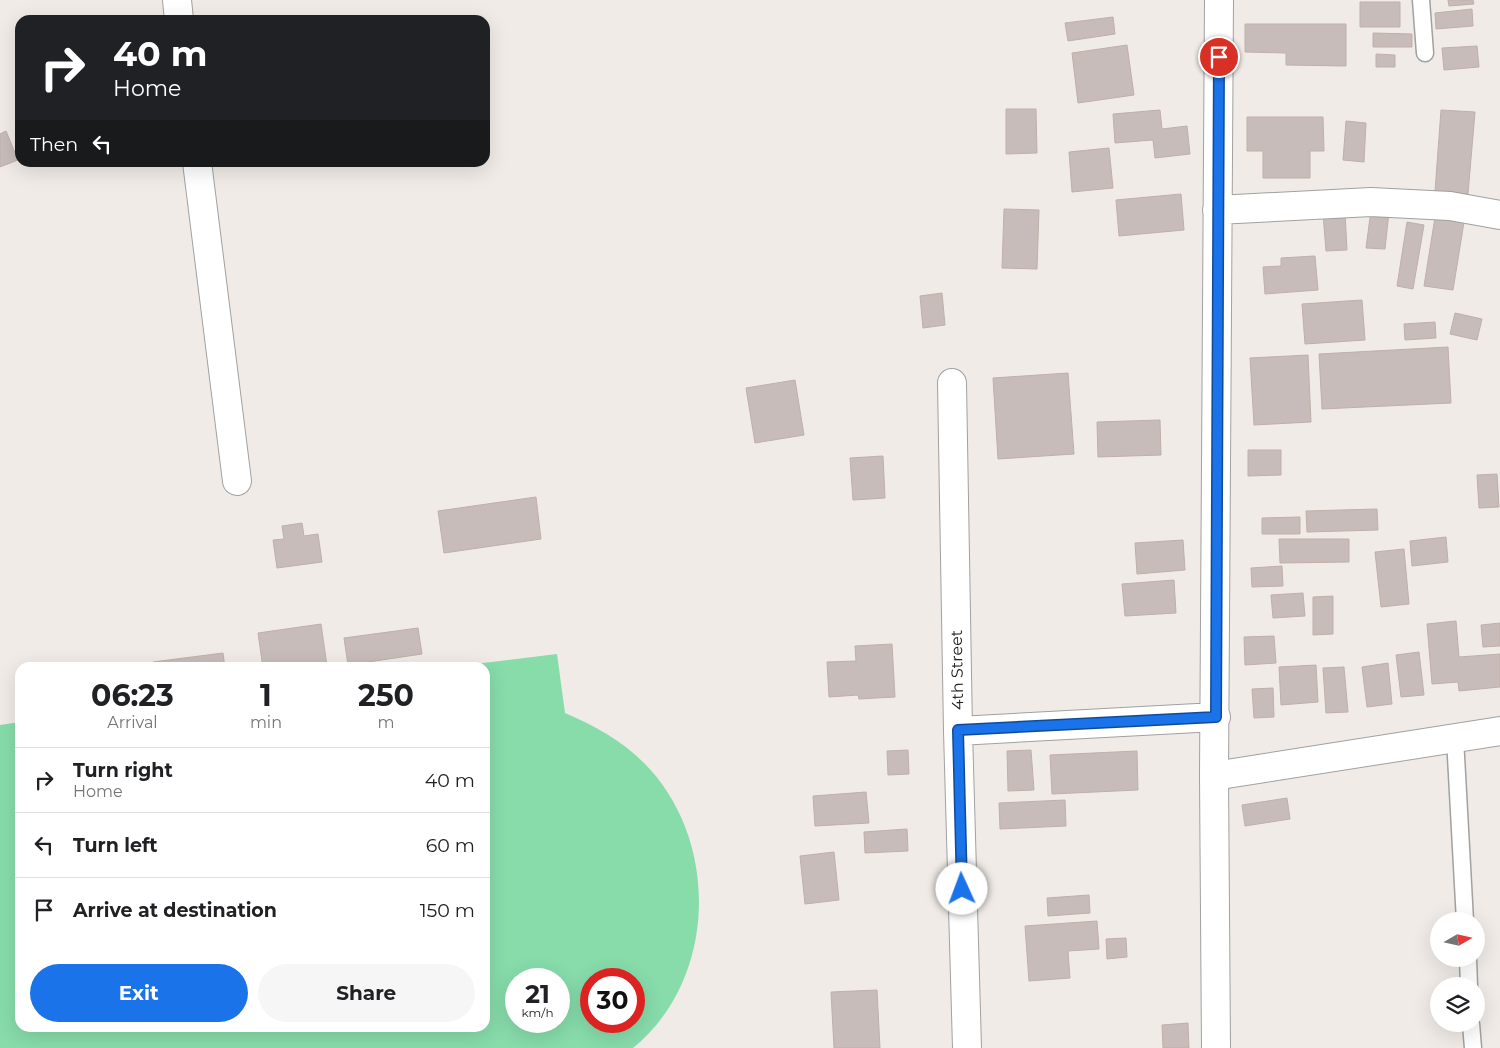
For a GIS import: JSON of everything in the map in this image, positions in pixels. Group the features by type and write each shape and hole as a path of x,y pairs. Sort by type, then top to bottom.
{"street":[{"path":"177,0 178,15"},
{"path":"1216,1048 1214,776 1216,717 1217,210 1220,0"},
{"path":"198,167 237,481"},
{"path":"1217,210 1371,202 1450,206 1500,215"},
{"name":"4th Street","path":"952,383 958,730 967,1048"},
{"path":"958,730 1216,717"},
{"path":"1214,776 1500,731"}],"lane":[{"path":"1421,0 1425,53"},
{"path":"1455,738 1465,912"},
{"path":"1472,1032 1473,1048"}],"green space":[{"path":"557,654 565,713 607,734 644,763 669,794 686,830 696,868 699,908 694,948 681,985 661,1019 633,1048 0,1048 0,725 15,723 15,1032 490,1032 490,662"}],"building":[{"path":"1448,0 1473,0 1474,4 1449,6"},
{"path":"1360,2 1400,2 1400,27 1360,27"},
{"path":"1472,9 1473,26 1436,29 1435,13"},
{"path":"1113,17 1115,34 1068,41 1065,23"},
{"path":"1245,24 1346,24 1346,66 1286,65 1286,53 1245,52"},
{"path":"1373,33 1412,34 1412,47 1373,47"},
{"path":"1127,45 1134,95 1078,103 1072,53"},
{"path":"1477,46 1479,67 1444,70 1442,48"},
{"path":"1376,54 1395,55 1395,67 1376,67"},
{"path":"1006,109 1036,109 1037,153 1006,154"},
{"path":"1160,110 1162,129 1187,126 1190,154 1155,158 1153,140 1115,143 1113,114"},
{"path":"1441,110 1475,112 1468,194 1435,191"},
{"path":"1247,117 1323,117 1324,151 1310,151 1310,178 1263,178 1263,151 1247,151"},
{"path":"1346,121 1366,123 1364,162 1343,160"},
{"path":"6,131 15,153 15,161 0,167 0,134"},
{"path":"1109,148 1113,188 1072,192 1069,152"},
{"path":"1181,194 1184,230 1119,236 1116,200"},
{"path":"1004,209 1039,210 1037,269 1002,268"},
{"path":"1371,210 1389,212 1385,249 1366,248"},
{"path":"1436,211 1465,216 1453,290 1424,286"},
{"path":"1345,212 1347,250 1326,251 1323,214"},
{"path":"1407,222 1424,225 1413,289 1397,286"},
{"path":"1315,256 1318,290 1265,294 1263,267 1281,266 1281,258"},
{"path":"942,293 945,325 923,328 920,296"},
{"path":"1362,300 1365,340 1305,344 1302,304"},
{"path":"1455,313 1482,319 1477,340 1450,334"},
{"path":"1435,322 1436,338 1405,340 1404,324"},
{"path":"1448,347 1451,403 1322,409 1319,354"},
{"path":"1308,355 1311,422 1254,425 1250,358"},
{"path":"1068,373 1074,454 998,459 993,378"},
{"path":"795,380 804,435 755,443 746,388"},
{"path":"1160,420 1161,455 1098,457 1097,422"},
{"path":"1248,450 1281,450 1281,475 1248,476"},
{"path":"883,456 885,498 853,500 850,458"},
{"path":"1497,474 1499,507 1479,508 1477,475"},
{"path":"536,497 541,539 444,553 438,511"},
{"path":"1377,509 1378,530 1307,532 1306,511"},
{"path":"1300,517 1300,534 1262,534 1262,518"},
{"path":"302,523 304,536 318,534 322,562 277,568 273,540 284,539 282,526"},
{"path":"1446,537 1448,562 1412,566 1410,541"},
{"path":"1279,539 1349,539 1349,562 1280,563"},
{"path":"1183,540 1185,570 1137,574 1135,543"},
{"path":"1404,549 1409,604 1381,607 1375,552"},
{"path":"1282,566 1283,586 1252,587 1251,568"},
{"path":"1174,580 1176,613 1125,616 1122,584"},
{"path":"1303,593 1305,616 1273,618 1271,595"},
{"path":"1333,596 1333,634 1313,635 1313,597"},
{"path":"1456,621 1459,657 1500,654 1500,687 1459,691 1458,682 1432,684 1427,624"},
{"path":"1500,623 1500,646 1483,647 1481,625"},
{"path":"321,624 326,662 262,662 258,633"},
{"path":"418,628 422,654 368,662 348,662 344,638"},
{"path":"1274,636 1276,663 1245,665 1244,637"},
{"path":"892,644 895,697 859,699 858,695 829,697 827,662 856,661 855,646"},
{"path":"1419,652 1424,695 1401,697 1396,655"},
{"path":"223,653 224,662 153,662"},
{"path":"1388,663 1392,704 1367,707 1362,667"},
{"path":"1316,665 1318,702 1281,705 1279,667"},
{"path":"1344,667 1348,712 1326,713 1323,668"},
{"path":"1273,688 1274,717 1254,718 1252,689"},
{"path":"908,750 909,774 888,775 887,751"},
{"path":"1031,750 1034,790 1008,791 1007,751"},
{"path":"1137,751 1138,790 1052,794 1050,755"},
{"path":"866,792 869,823 815,826 813,796"},
{"path":"1287,798 1290,819 1245,826 1242,805"},
{"path":"1065,800 1066,826 1000,829 999,803"},
{"path":"907,829 908,851 865,853 864,832"},
{"path":"834,852 839,900 805,904 800,856"},
{"path":"1089,895 1090,913 1048,916 1047,898"},
{"path":"1097,921 1099,949 1068,951 1070,978 1029,981 1025,926"},
{"path":"1126,938 1127,957 1107,959 1106,939"},
{"path":"877,990 880,1048 834,1048 831,992"},
{"path":"1188,1023 1189,1048 1163,1048 1162,1025"}],"route":[{"path":"962,889 958,730 1216,717 1219,57"}]}
